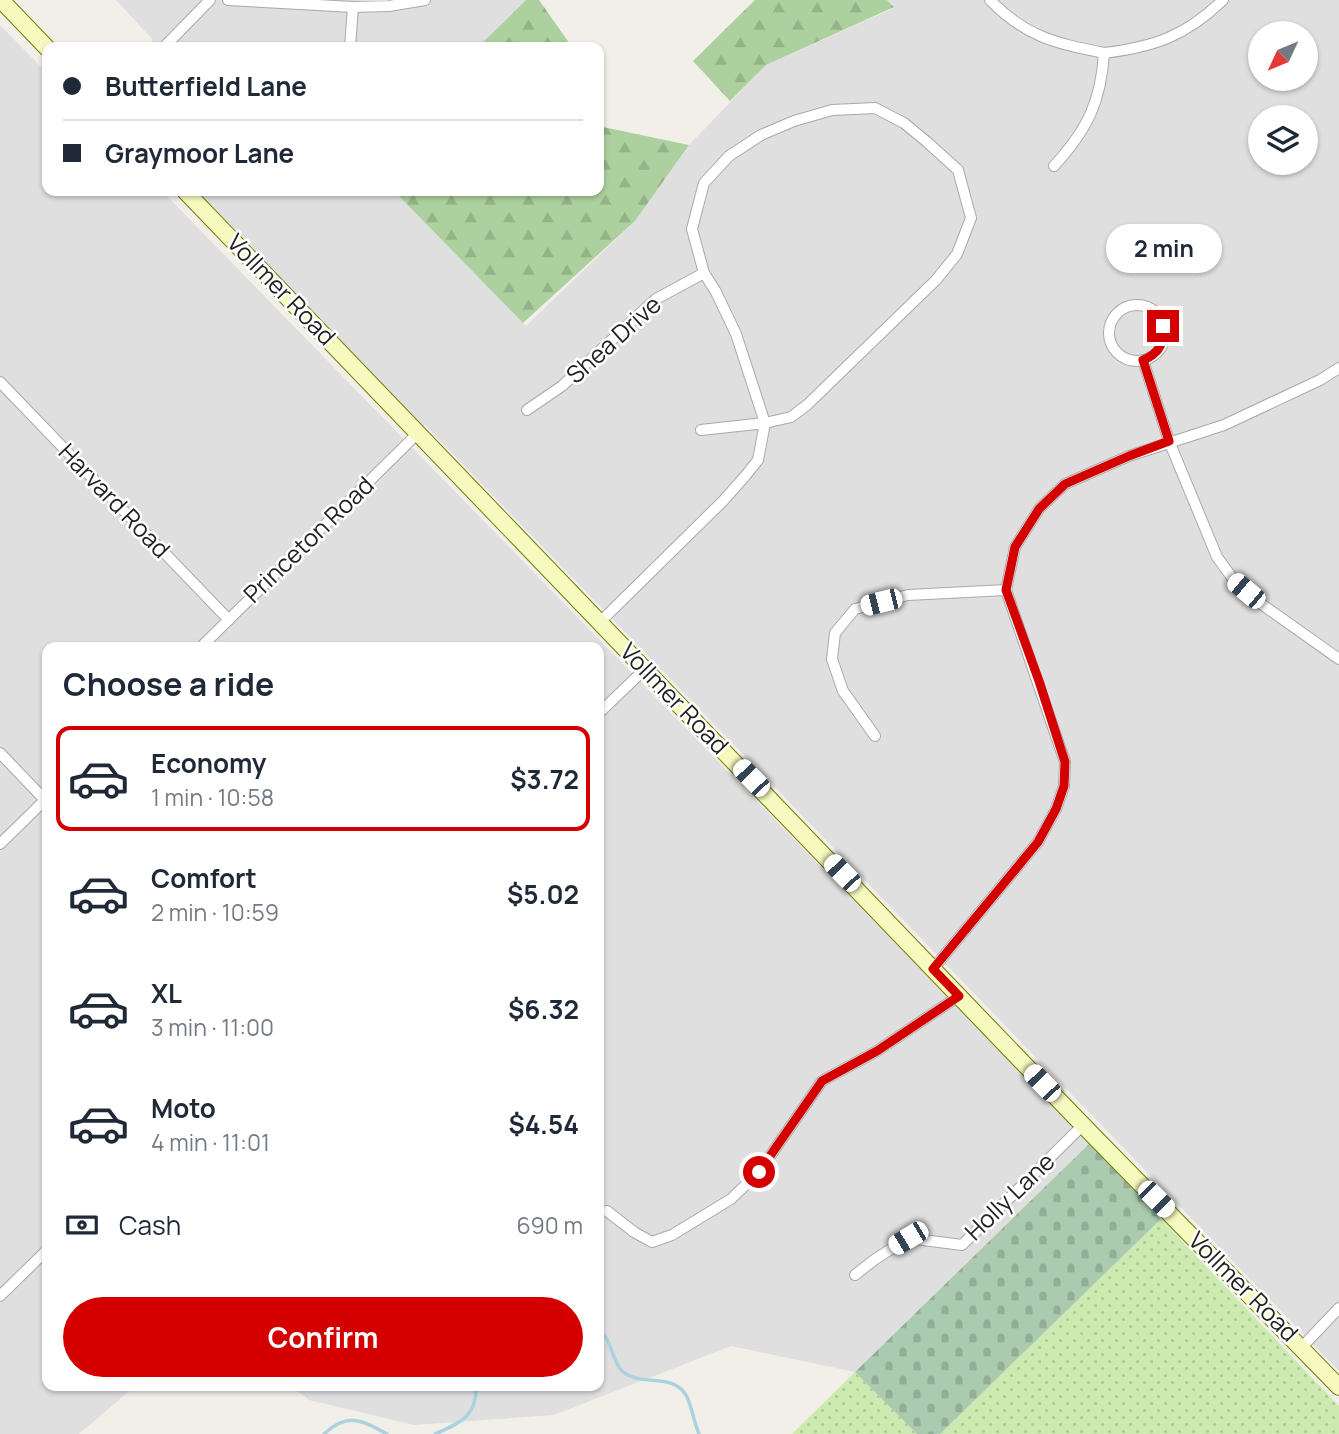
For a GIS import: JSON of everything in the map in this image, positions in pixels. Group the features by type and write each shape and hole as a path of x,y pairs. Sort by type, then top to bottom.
{"main road":[{"path":"1,0 42,43"},
{"name":"Vollmer Road","path":"190,196 1083,1125 1339,1387"}],"street":[{"path":"169,42 210,0"},
{"path":"228,0 353,7 389,6 425,0"},
{"path":"990,0 1017,24 1046,40 1104,53 1140,48 1169,39 1203,19 1223,0"},
{"path":"350,42 353,7"},
{"path":"1054,166 1075,142 1097,100 1104,53"},
{"path":"600,622 723,501 758,460 765,423 736,334 704,273 692,229 704,183 729,156 761,135 794,121 832,110 875,108 904,124 958,170 971,218 957,254 936,279 807,405 791,417 765,423 701,430"},
{"name":"Shea Drive","path":"527,410 562,386 656,299 704,273"},
{"path":"1137,306 1154,312 1163,326 1164,335 1158,351 1143,360 1125,358 1111,345 1110,326 1120,311 1129,307 1137,306"},
{"path":"1143,360 1169,441 1217,557 1233,579 1260,603 1339,659"},
{"path":"933,969 1038,842 1056,809 1064,786 1065,762 1006,590 1015,547 1039,509 1065,484 1169,441 1224,425 1320,380 1339,368"},
{"name":"Harvard Road","path":"0,383 229,620"},
{"name":"Princeton Road","path":"206,642 418,433"},
{"path":"875,736 844,691 832,659 835,633 855,609 908,596 1006,590"},
{"path":"604,708 645,669"},
{"path":"0,753 42,795"},
{"path":"0,844 42,803"},
{"path":"607,1211 652,1242 672,1235 731,1199 759,1172 822,1081 877,1051 959,996"},
{"name":"Holly Lane","path":"855,1275 908,1238 962,1245 1083,1125"},
{"path":"0,1296 42,1255"},
{"path":"1302,1347 1339,1308"}],"shaded area":[{"path":"116,0 526,0 483,42 151,42 153,40"},
{"path":"887,0 1339,0 1339,1371 425,425 420,428 196,196 399,196 526,326 635,221 689,145 766,65 894,8"},
{"path":"0,25 42,68 42,196 167,196 602,642 42,642 42,1391 129,1391 79,1434 0,1434"},
{"path":"604,644 1090,1143 855,1372 731,1346 554,1415 414,1425 309,1400 297,1391 604,1391"}],"green space":[{"path":"526,0 539,0 568,42 483,42"},
{"path":"755,0 887,0 894,7 766,65 730,101 693,61"},
{"path":"604,127 689,145 635,221 523,323 399,196 604,196"},
{"path":"1090,1143 1161,1219 940,1434 917,1434 855,1372"},
{"path":"1161,1219 1339,1406 1339,1434 940,1434"},
{"path":"855,1372 917,1434 792,1434"}],"waterway":[{"path":"604,1336 622,1371 638,1379 666,1382 681,1389 689,1401 699,1434"},
{"path":"435,1434 465,1418 474,1405 476,1391"},
{"path":"324,1434 340,1423 355,1420 387,1434"}],"route":[{"path":"759,1172 822,1081 877,1051 959,996 933,969 1038,842 1056,809 1064,786 1065,762 1006,590 1015,547 1039,509 1065,484 1169,441 1143,360 1158,351 1164,335 1163,326"}]}
